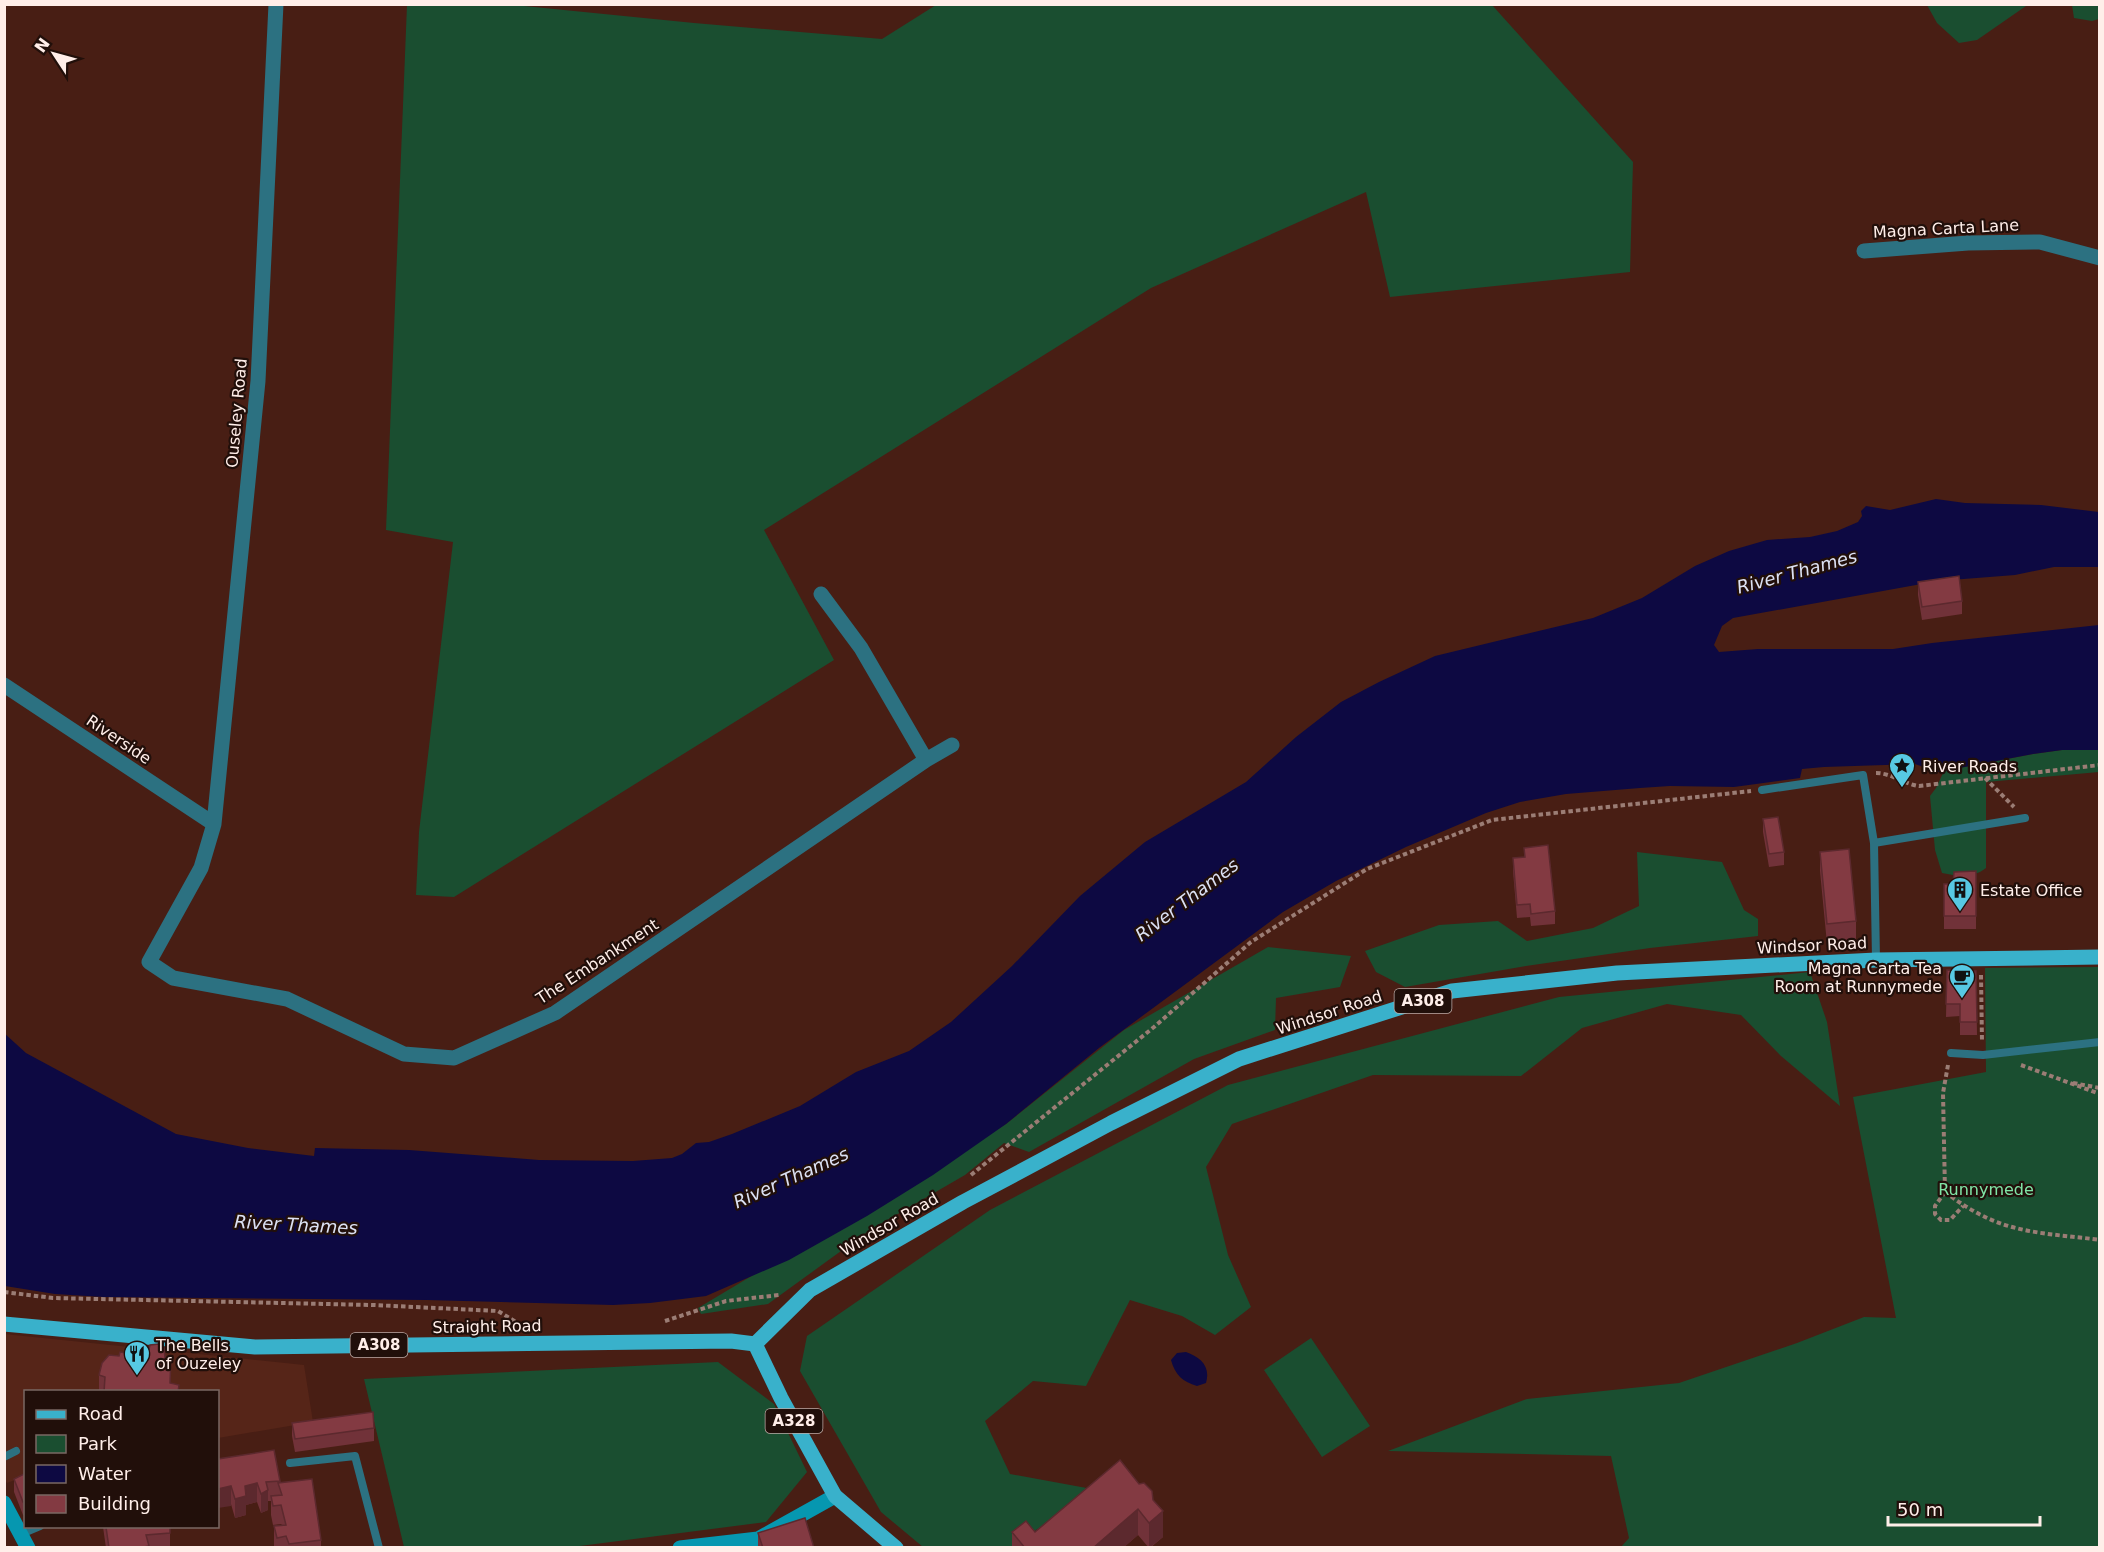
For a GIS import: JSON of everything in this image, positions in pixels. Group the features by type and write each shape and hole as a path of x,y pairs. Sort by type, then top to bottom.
{"main road":[{"name":"Windsor Road","path":"755,1344 810,1290 974,1196 1111,1123 1239,1059 1452,992 1617,973 1876,960 2100,957"},
{"name":"Straight Road","path":"4,1324 255,1347 731,1341 755,1344"},
{"name":"A328","path":"755,1344 781,1398 835,1496 896,1548"},
{"path":"680,1548 758,1539 835,1496"},
{"path":"4,1503 24,1541"}],"street":[{"name":"Ouseley Road","path":"214,824 258,381 276,4"},
{"name":"Magna Carta Lane","path":"1864,251 1968,243 2040,242 2100,258"},
{"path":"821,594 861,648 926,760 952,745"},
{"name":"Riverside","path":"4,685 214,824"},
{"name":"The Embankment","path":"214,824 201,868 149,962 173,978 287,999 404,1054 454,1058 555,1013 926,760"}],"lane":[{"path":"1762,790 1863,775 1874,843 1876,960"},
{"path":"1874,843 2025,818"},
{"path":"1951,1053 1983,1055 2100,1042"},
{"path":"4,1457 16,1451"},
{"path":"290,1463 355,1456 379,1548"},
{"path":"24,1541 39,1528"}],"path":[{"path":"1863,775 1879,772 1919,786 2100,765"},
{"path":"1984,778 2025,818"},
{"path":"971,1175 1154,1027 1251,942 1367,869 1492,820 1762,790"},
{"path":"1981,959 1983,1055"},
{"path":"1951,1053 1943,1093 1945,1192 1935,1206 1935,1215 1941,1221 1950,1220 1963,1206"},
{"path":"1994,1054 2060,1081 2100,1094"},
{"path":"2060,1081 2100,1088"},
{"path":"1945,1192 1963,1206 2015,1228 2100,1240"},
{"path":"4,1292 53,1298 374,1305 498,1311 526,1329"},
{"path":"665,1321 726,1301 779,1295"}],"shaded area":[{"path":"4,1334 304,1365 313,1422 219,1438 219,1390 24,1390 24,1476 7,1483 4,1478"}],"green space":[{"path":"407,5 514,5 882,39 936,5 1492,5 1633,162 1630,272 1390,297 1366,192 1151,288 764,530 834,660 454,897 416,895 419,832 453,542 386,530"},
{"path":"1927,5 2032,5 2026,6 1977,40 1959,43 1937,23"},
{"path":"2072,5 2099,5 2099,19 2092,21 2074,18"},
{"path":"2062,750 2099,750 2099,772 1986,782 1986,868 1970,875 1942,873 1935,850 1930,796 1944,771"},
{"path":"1637,852 1722,862 1744,910 1758,919 1758,936 1650,948 1405,987 1376,972 1365,951 1439,925 1498,921 1527,941 1593,928 1639,906"},
{"path":"1268,947 1351,956 1340,987 1276,998 1275,1030 1194,1059 1029,1152 1004,1143 965,1175 870,1230 768,1304 701,1314 698,1308 1006,1124 1124,1030"},
{"name":"Runnymede","path":"2099,967 2099,1547 1621,1547 1629,1538 1611,1456 1388,1451 1527,1399 1679,1383 1797,1343 1864,1317 1896,1318 1853,1097 1986,1072 1985,968"},
{"path":"1810,972 1827,1022 1840,1106 1781,1056 1741,1015 1667,1004 1582,1028 1521,1076 1373,1075 1232,1124 1206,1167 1228,1255 1251,1307 1215,1335 1182,1316 1130,1300 1086,1386 1033,1381 985,1421 1010,1474 1092,1489 1071,1526 1037,1529 1020,1547 923,1547 881,1512 800,1371 807,1336 990,1210 1228,1085 1559,997"},
{"path":"1311,1338 1370,1426 1322,1457 1264,1370"},
{"path":"718,1362 774,1404 807,1472 766,1522 572,1547 404,1547 364,1379"}],"water":[{"name":"River Thames","path":"1936,499 1965,503 2041,505 2099,512 2099,567 2054,567 2015,575 1938,581 1733,618 1722,626 1714,645 1719,652 1758,649 1893,649 2099,625 2099,750 2062,750 1938,772 1915,764 1802,769 1800,778 1734,787 1670,786 1566,794 1520,802 1486,813 1406,847 1336,881 1283,912 1099,1048 1006,1124 933,1175 789,1260 706,1296 613,1305 427,1300 104,1297 55,1294 5,1286 4,1033 26,1053 176,1134 248,1148 314,1156 315,1148 409,1150 539,1160 633,1161 672,1158 682,1154 696,1143 709,1142 732,1134 800,1106 856,1072 909,1051 951,1022 1012,966 1080,896 1145,842 1246,782 1296,737 1341,702 1379,682 1435,656 1593,618 1642,598 1695,566 1729,551 1767,540 1810,537 1837,531 1858,522 1862,516 1861,511 1866,506 1890,510"},
{"path":"1186,1352 1196,1357 1206,1367 1206,1383 1197,1386 1177,1374 1171,1360 1177,1353"}],"building":[{"path":"1959,576 1962,601 1922,607 1918,582"},
{"path":"1778,817 1784,852 1769,854 1763,819"},
{"path":"1548,845 1555,911 1531,914 1530,904 1517,905 1513,858 1525,857 1524,848"},
{"path":"1849,849 1856,921 1827,924 1820,852"},
{"name":"Estate Office","path":"1976,871 1976,916 1944,916 1944,884 1953,884 1954,872"},
{"name":"Magna Carta Tea Room at Runnymede","path":"1947,970 1976,971 1977,1022 1960,1022 1960,1004 1946,1004"},
{"path":"159,1344 164,1348 165,1358 171,1358 170,1383 179,1385 178,1390 104,1390 105,1377 99,1375 102,1363 109,1355 119,1356 120,1352 139,1355 145,1348 149,1349 150,1345"},
{"path":"373,1412 374,1428 295,1439 292,1423"},
{"path":"274,1450 280,1481 266,1482 268,1490 261,1494 257,1483 245,1486 246,1496 235,1499 231,1486 219,1489 219,1459"},
{"path":"1120,1460 1139,1484 1144,1483 1152,1491 1153,1500 1163,1511 1149,1523 1138,1509 1093,1548 1025,1548 1012,1532 1026,1521 1035,1532"},
{"path":"24,1474 24,1502 23,1502 14,1479"},
{"path":"312,1479 321,1540 289,1544 286,1536 277,1538 274,1526 286,1525 281,1505 273,1506 271,1496 282,1495 278,1483"},
{"path":"805,1518 814,1548 763,1548 758,1533"},
{"path":"106,1528 170,1528 170,1533 146,1535 149,1546 109,1548"}],"place":[{"name":"River Roads","path":"1902,789"},
{"name":"Estate Office","path":"1960,913"},
{"name":"Magna Carta Tea Room at Runnymede","path":"1962,1000"},
{"name":"The Bells of Ouzeley","path":"137,1377"}]}
